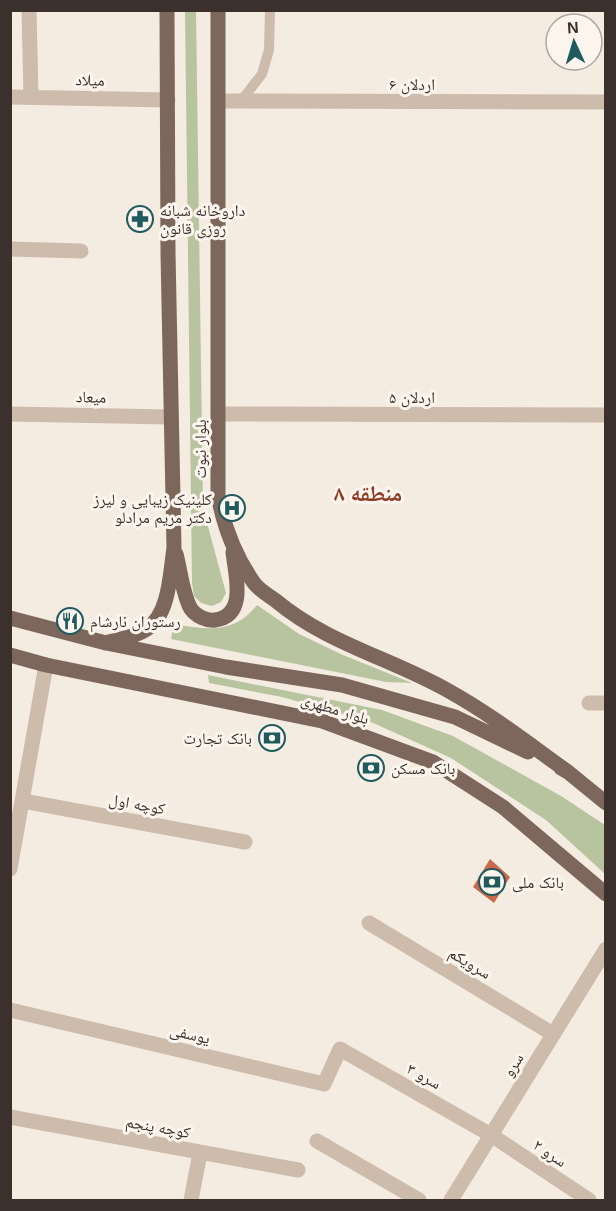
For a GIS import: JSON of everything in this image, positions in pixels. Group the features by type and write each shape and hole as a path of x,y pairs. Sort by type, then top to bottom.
{"main road":[{"name":"بلوار نبوت","path":"167,10 170,417 174,548"},
{"name":"بلوار نبوت","path":"218,10 218,495 232,547 255,585 293,615 331,638 448,690 568,772"},
{"path":"174,548 188,604 199,617 216,620 231,612 237,597 232,547"},
{"path":"106,643 142,631 156,619 166,596 174,548"},
{"name":"بلوار مطهری","path":"10,618 106,643 226,667 354,688 455,717 568,772 606,803"},
{"name":"بلوار مطهری","path":"10,655 46,665 322,721 433,762 503,807 606,894"}],"street":[{"path":"29,10 31,97"},
{"name":"میلاد","path":"10,97 168,100"},
{"name":"اردلان ۶","path":"219,101 606,102"},
{"path":"10,249 81,251"},
{"name":"میعاد","path":"10,414 170,417"},
{"name":"اردلان ۵","path":"218,414 606,415"},
{"path":"10,869 46,665"},
{"path":"589,704 606,704"},
{"name":"کوچه اول","path":"22,801 245,842"},
{"name":"سرویکم","path":"369,922 553,1034"},
{"name":"سرو","path":"451,1200 606,949"},
{"name":"یوسفی","path":"10,1010 324,1084 340,1049"},
{"name":"سرو ۳","path":"340,1049 491,1135"},
{"name":"کوچه پنجم","path":"10,1117 298,1170"},
{"name":"سرو ۲","path":"491,1135 589,1200"},
{"path":"317,1141 419,1200"},
{"path":"191,1200 200,1153"}],"lane":[{"path":"241,101 262,74 269,50 270,10"}],"green space":[{"path":"185,11 196,11 203,508 226,593 221,602 212,606 201,603 194,596 192,583"},
{"path":"257,605 299,634 412,683 386,682 171,639 174,624 198,628 220,628 239,621"},
{"path":"208,675 382,710 453,736 561,796 605,825 605,874 546,820 451,758 371,722 282,697 209,683"}],"building":[{"name":"بانک ملی","path":"490,859 510,877 494,903 473,887"}],"place":[{"name":"داروخانه شبانه روزی قانون","path":"140,219"},
{"name":"کلینیک زیبایی و لیرز دکتر مریم مرادلو","path":"232,508"},
{"name":"رستوران نارشام","path":"70,621"},
{"name":"بانک تجارت","path":"272,738"},
{"name":"بانک مسکن","path":"371,768"},
{"name":"بانک ملی","path":"492,882"}],"district":[{"name":"منطقه ۸","path":"368,493"}]}
